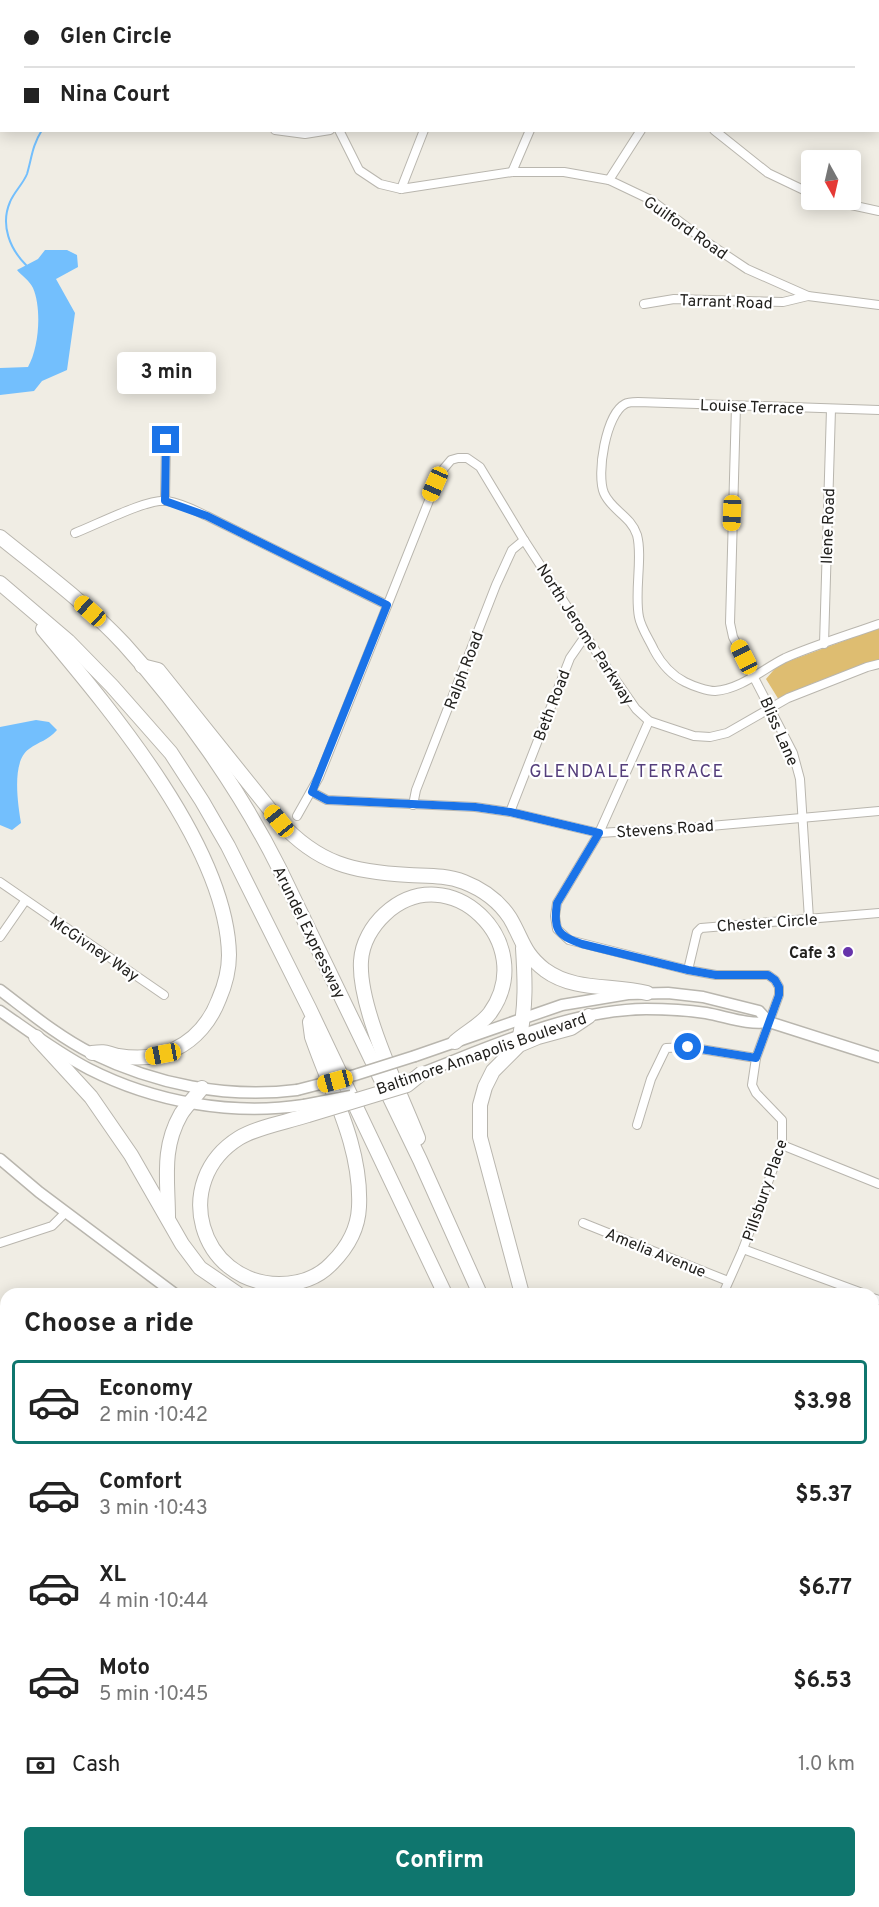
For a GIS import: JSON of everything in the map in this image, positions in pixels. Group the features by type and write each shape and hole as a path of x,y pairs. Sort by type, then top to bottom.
{"highway":[{"name":"Arundel Expressway","path":"0,537 56,581 124,643 182,715 236,792 260,830 420,1160 477,1288"},
{"path":"0,583 82,656 171,753 228,846 309,1008 442,1288"},
{"path":"15,595 111,711 188,828 209,873 226,932 229,957 226,980 216,1007 205,1026 186,1042 163,1054 133,1058 105,1051 92,1053"},
{"path":"142,666 158,670 279,821 308,848 328,860 360,871 448,877 472,886 493,899 509,918 523,948 546,971 570,982 591,986 628,987 647,993"},
{"path":"420,1160 420,1144 369,1011 362,980 361,961 366,940 376,922 390,909 417,897 433,895 454,898 476,909 492,926 504,954 504,977 500,998 488,1016 455,1042"},
{"path":"520,1036 526,988 523,948"},
{"path":"309,1008 312,1037 351,1143 359,1184 357,1223 342,1253 325,1271 310,1279 291,1284 255,1281 236,1273 223,1263 207,1239 200,1216 200,1193 213,1164 223,1152 239,1138 306,1110 407,1085 422,1073"},
{"path":"520,1288 480,1137 480,1105 493,1071 519,1045 571,1028 589,1016"},
{"path":"36,1036 91,1097 131,1155 168,1220 200,1268 229,1288"},
{"path":"168,1220 165,1168 173,1129 182,1112 202,1088"}],"main road":[{"name":"Baltimore Annapolis Boulevard","path":"0,990 65,1037 92,1053 148,1076 202,1088 251,1094 297,1090 355,1075 580,1001 647,993 683,994 759,1011 769,1022"},
{"name":"Baltimore Annapolis Boulevard","path":"422,1073 520,1036 589,1016 631,1009 706,1013 753,1024 769,1022 879,1057"},
{"path":"0,1011 67,1057 116,1081 141,1090 190,1102 246,1109 306,1110"},
{"path":"0,1159 39,1192 167,1288"}],"street":[{"path":"290,132 305,134 318,132"},
{"name":"Guilford Road","path":"340,132 359,170 380,184 401,189 512,172 564,172 609,180 651,200 747,270 808,296 879,305"},
{"path":"401,189 423,132"},
{"path":"512,172 529,132"},
{"path":"609,180 640,132"},
{"path":"717,132 768,173 801,190"},
{"path":"861,207 879,211"},
{"name":"Tarrant Road","path":"644,304 674,299 783,302 808,296"},
{"name":"Louise Terrace","path":"754,677 715,691 685,682 675,676 658,658 638,615 638,538 634,526 609,502 603,492 604,447 612,417 626,403 638,402 879,410"},
{"name":"Bliss Lane","path":"736,406 730,623 734,638 794,753 800,779 809,919"},
{"name":"Ilene Road","path":"824,644 831,409"},
{"path":"165,501 166,440"},
{"name":"North Jerome Parkway","path":"387,605 440,472 451,460 467,458 480,467 586,635 636,709 649,721 694,736 710,737 727,733 788,698 879,664"},
{"path":"75,533 147,504 165,501 207,516 387,605 312,792 297,816"},
{"name":"Ralph Road","path":"413,805 416,789 496,585 512,550 524,540"},
{"path":"754,677 787,658 879,624"},
{"name":"Beth Road","path":"510,812 570,658 586,635"},
{"path":"649,721 599,833 557,903 555,916 557,929 569,940 688,970"},
{"name":"Stevens Road","path":"312,792 327,800 475,807 510,812 599,833 699,827 879,811"},
{"name":"McGivney Way","path":"0,882 164,995"},
{"path":"0,937 25,901"},
{"name":"Chester Circle","path":"688,970 697,932 702,927 879,913"},
{"name":"Pillsbury Place","path":"688,970 716,975 768,975 779,987 779,995 756,1058 752,1085 756,1094 782,1120 783,1145 744,1249 725,1288"},
{"path":"637,1125 651,1079 666,1048 688,1047 756,1058"},
{"path":"783,1145 879,1184"},
{"path":"0,1243 52,1226 66,1212"},
{"name":"Amelia Avenue","path":"583,1223 728,1281"},
{"path":"744,1249 849,1288"}],"shaded area":[{"path":"879,628 879,660 811,684 779,700 766,679 778,665"}],"water":[{"path":"45,250 67,250 77,255 78,267 56,279 75,313 67,370 42,381 34,391 0,395 0,368 28,367 37,339 36,297 32,285 17,270 38,259"},
{"path":"36,720 49,722 57,730 23,755 17,784 21,823 12,830 0,825 0,727"}],"waterway":[{"path":"26,265 11,244 6,219 10,202 27,174 34,146 41,132"}],"place":[{"name":"Cafe 3","path":"848,952"}],"district":[{"name":"GLENDALE TERRACE","path":"627,771"}],"route":[{"path":"166,440 165,501 207,516 387,605 320,777 312,792 327,800 475,807 510,812 599,833 557,903 555,916 557,929 562,935 582,944 688,970 716,975 768,975 779,987 779,995 756,1058 688,1047"}]}
